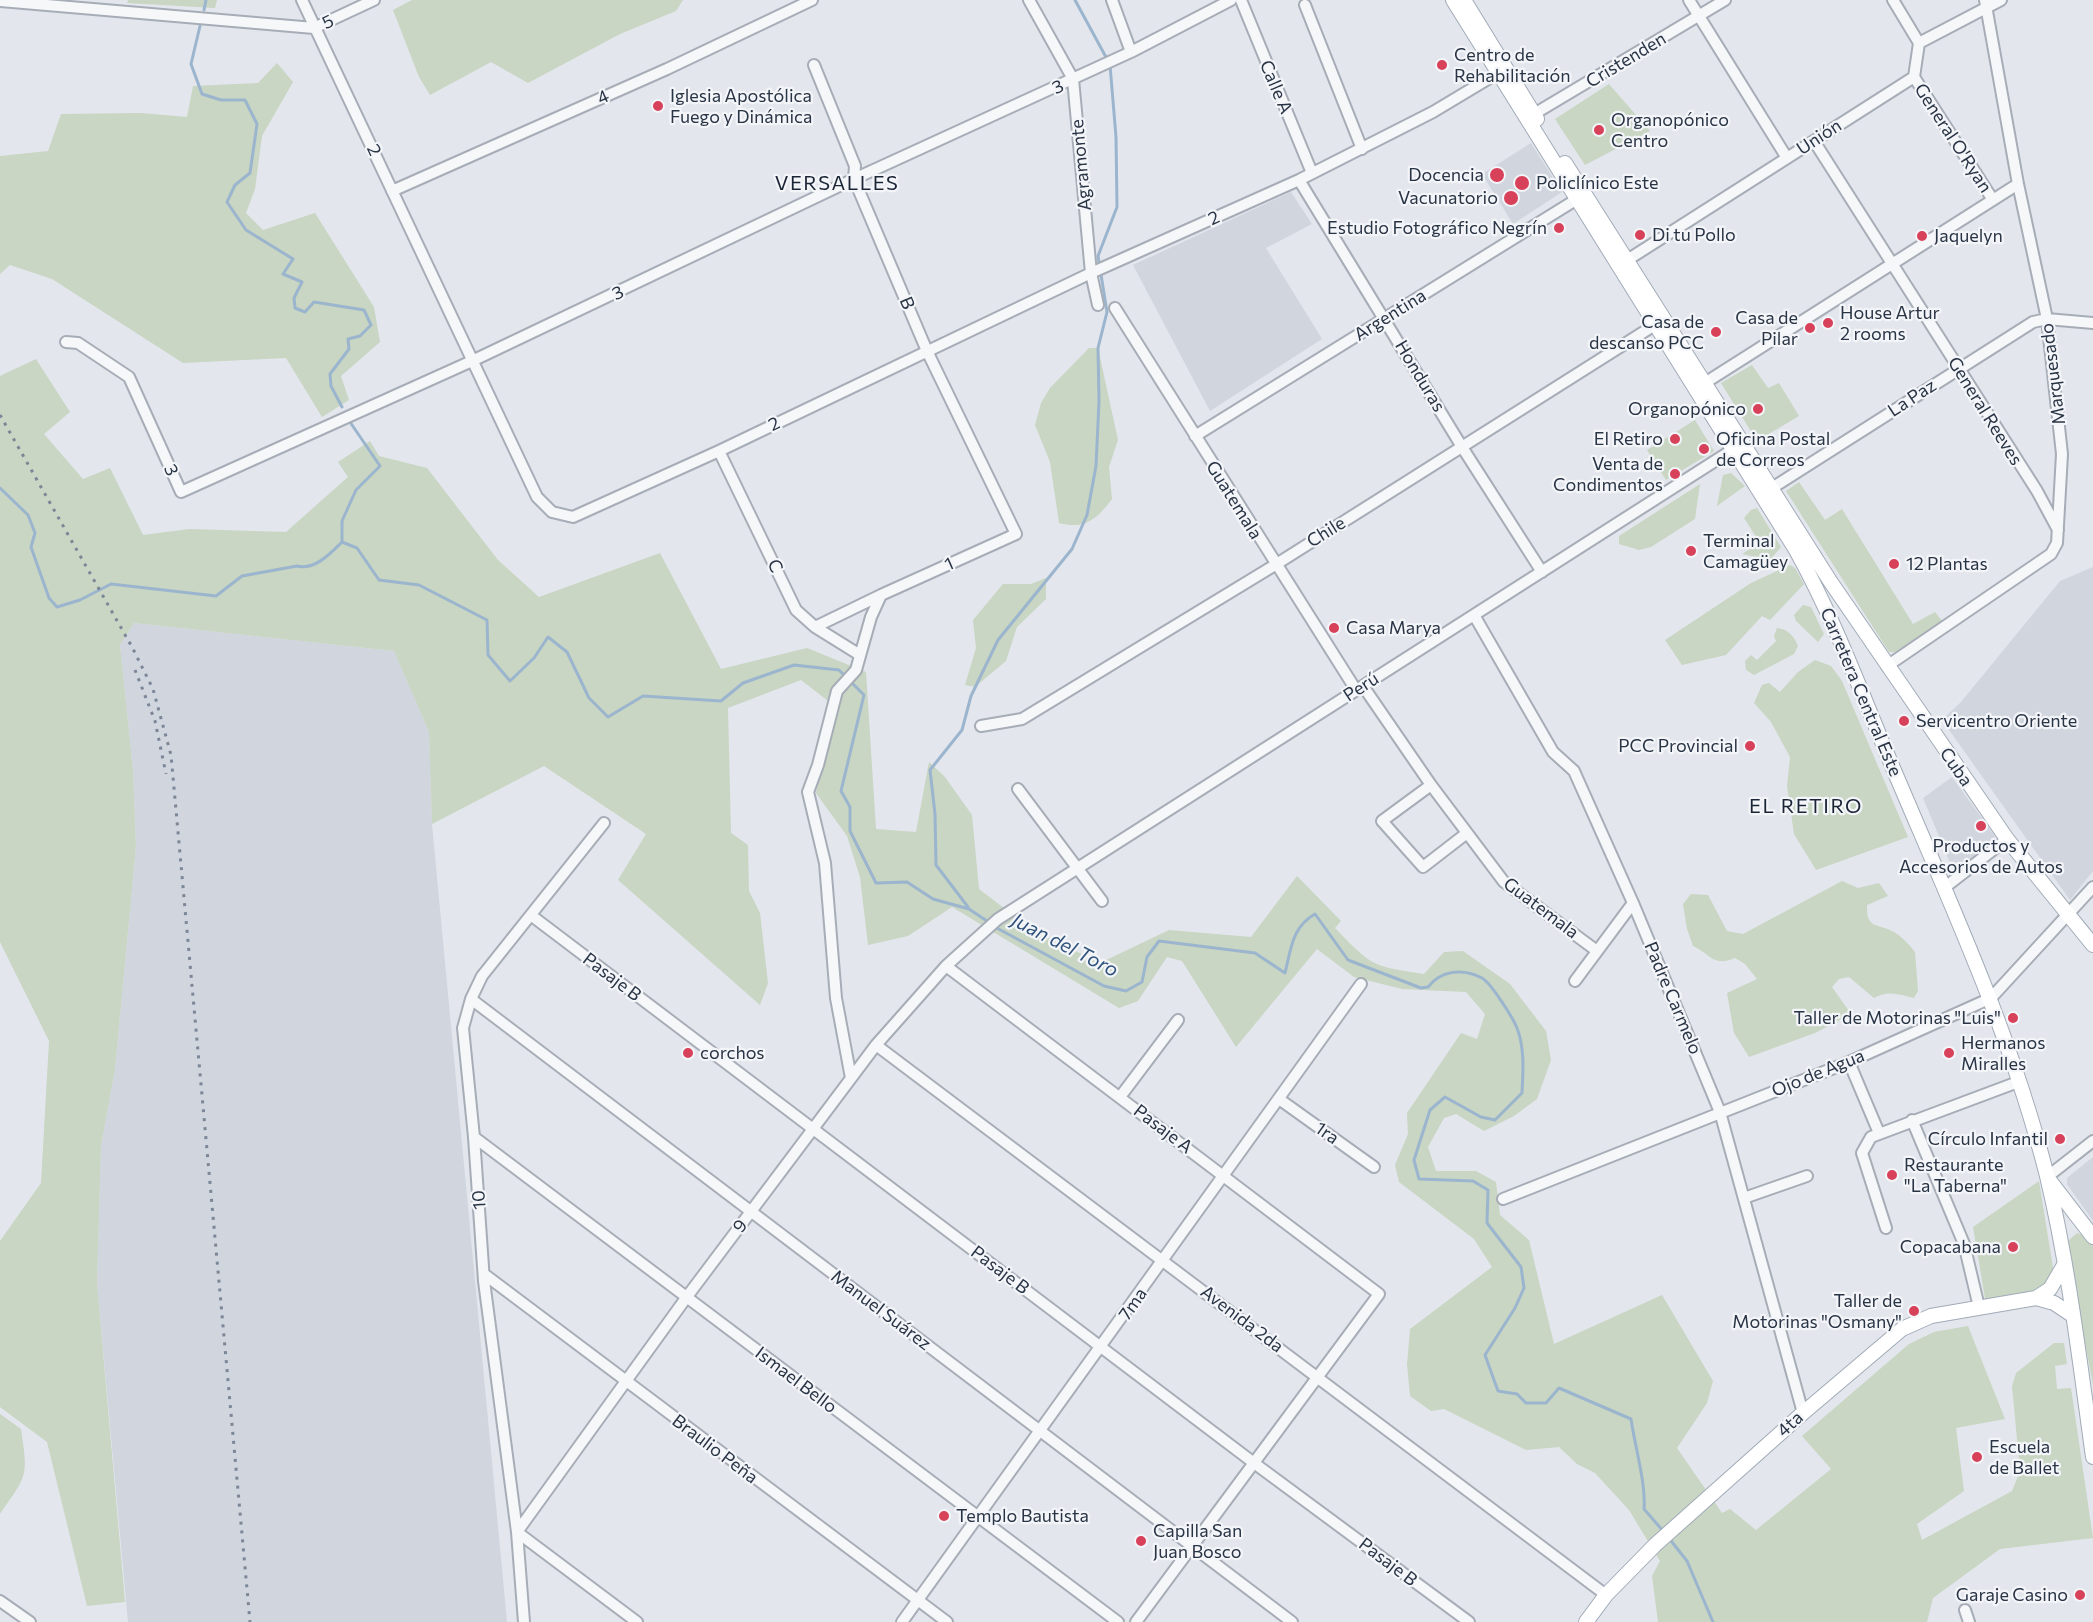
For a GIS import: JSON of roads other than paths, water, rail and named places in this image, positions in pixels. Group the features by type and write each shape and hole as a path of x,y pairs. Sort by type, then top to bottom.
{"main road":[{"name":"Carretera Central Este","path":"1453,0 1501,71 1700,386 1733,450 1797,550 1831,618 1991,998 2018,1082 2047,1177 2090,1408 2093,1457"},
{"name":"Carretera Central Este","path":"1464,0 1501,71"},
{"name":"Carretera Central Este","path":"1733,450 1772,488 1830,581"},
{"name":"Cuba","path":"1830,581 2007,839 2093,945"},
{"path":"1831,618 1848,608"},
{"path":"1839,639 1860,626"},
{"path":"2047,1177 2093,1238"},
{"path":"2036,1298 2050,1289 2064,1265"},
{"path":"2036,1298 2054,1303 2073,1315"},
{"name":"4ta","path":"1586,1622 1606,1595 1655,1545 1803,1413 1902,1329 1931,1316 2036,1298"}],"street":[{"name":"2","path":"302,0 537,497 552,512 573,517 719,451 1090,273 1299,180 1433,112 1501,71"},
{"name":"5","path":"314,28 374,0"},
{"name":"4","path":"392,191 667,69 812,0"},
{"name":"Agramonte","path":"1029,0 1073,79 1090,273 1098,305"},
{"path":"1112,0 1131,52"},
{"name":"3","path":"66,342 78,343 129,377 181,492 472,361 854,179 1131,52 1231,0"},
{"name":"Calle A","path":"1241,0 1312,173"},
{"path":"1689,0 1788,158"},
{"name":"Cristenden","path":"1530,117 1725,0"},
{"path":"1893,0 1919,44 1914,77"},
{"path":"1919,44 1986,4 2001,0"},
{"path":"0,1 314,28"},
{"name":"Marquesado","path":"1887,666 2051,554 2057,543 2062,454 2047,319 2018,184 1986,4"},
{"path":"1305,5 1362,149"},
{"name":"B","path":"814,66 855,166 854,179 927,351 1016,534"},
{"name":"Unión","path":"1622,263 1914,77"},
{"name":"General O'Ryan","path":"1914,77 1992,200"},
{"name":"General Reeves","path":"1814,141 2037,491 2058,530"},
{"name":"Honduras","path":"1299,180 1462,447 1542,572"},
{"path":"1700,386 2018,184"},
{"name":"Argentina","path":"1195,436 1581,197"},
{"name":"Guatemala","path":"1114,308 1275,565 1360,688 1467,833 1504,882 1597,951"},
{"name":"La Paz","path":"1772,488 2032,322 2047,319 2093,323"},
{"name":"Chile","path":"981,726 1022,718 1275,565 1659,322"},
{"name":"Perú","path":"980,933 1078,867 1733,450"},
{"name":"C","path":"719,451 796,610 815,627 860,655"},
{"name":"1","path":"815,627 1016,534"},
{"path":"851,1078 836,998 825,863 808,792 818,765 837,691 852,676 871,617 881,595"},
{"name":"Padre Carmelo","path":"1474,615 1553,752 1575,771 1720,1112 1803,1413"},
{"path":"1431,785 1382,821 1423,867 1467,833"},
{"path":"1018,789 1102,901"},
{"name":"10","path":"524,1622 517,1533 484,1274 463,1028 471,999 482,976 604,824"},
{"path":"1944,888 2007,839"},
{"name":"Ojo de Agua","path":"1503,1199 1849,1062 1991,998 2068,917 2093,887"},
{"path":"1575,981 1633,903"},
{"name":"Pasaje B","path":"532,916 1254,1463 1469,1622"},
{"name":"9","path":"517,1533 686,1298 876,1045 946,966 980,933"},
{"name":"Pasaje A","path":"946,966 1379,1294 1318,1378"},
{"name":"7ma","path":"902,1622 1362,984"},
{"name":"Manuel Suárez","path":"471,999 1292,1622"},
{"path":"1120,1097 1178,1020"},
{"name":"Avenida 2da","path":"876,1045 1606,1595"},
{"path":"1849,1062 1879,1133"},
{"path":"1886,1228 1863,1154 1871,1137 2018,1082"},
{"name":"1ra","path":"1280,1099 1374,1167"},
{"path":"1912,1120 1964,1245 1979,1307"},
{"name":"Ismael Bello","path":"474,1137 1118,1622"},
{"path":"2047,1177 2093,1141"},
{"path":"1744,1198 1807,1176"},
{"name":"Braulio Peña","path":"484,1274 947,1622"},
{"path":"1136,1622 1318,1378"},
{"path":"517,1533 637,1622"},
{"path":"0,1601 30,1622"},
{"path":"1965,1610 1969,1622"}],"waterway":[{"path":"204,10 206,0"},
{"path":"1075,0 1107,59"},
{"path":"200,26 191,64 202,94 221,100 245,100 257,124 250,173 235,185 227,202 246,230 293,259 283,274 302,282 294,298 295,308 305,312 314,302 364,310 371,325 360,336 348,339 349,349 330,374 331,386 342,407"},
{"path":"968,907 936,865 935,814 930,770 962,730 971,696 998,640 1072,549 1087,515 1096,466 1099,401 1098,348 1107,312 1098,256 1117,207 1116,137 1110,65"},
{"path":"342,542 342,521 356,490 380,466 350,422"},
{"name":"Juan del Toro","path":"0,488 28,515 35,533 31,547 49,598 57,607 80,600 111,584 216,596 242,576 316,564 342,542"},
{"name":"Juan del Toro","path":"342,542 357,548 379,580 419,585 487,620 488,655 510,681 534,658 548,637 567,652 589,698 608,717 643,696 721,701 743,683 794,665 839,670 864,695 841,791 850,807 850,831 876,883 907,882 933,899 969,909 990,923"},
{"name":"Juan del Toro","path":"995,927 1104,986 1126,991 1142,982 1147,957 1159,941 1255,953 1285,973 1297,932 1301,925 1315,914 1348,960 1421,988 1428,987 1439,977 1453,972 1475,975 1486,981 1511,1017 1520,1036 1523,1069 1522,1093 1495,1120 1481,1117 1445,1097 1430,1110 1414,1160 1419,1179 1473,1181 1488,1190 1487,1223 1521,1267 1524,1288 1515,1308 1485,1355 1498,1391 1517,1394 1526,1403 1546,1403 1559,1388 1631,1419 1642,1476 1644,1509 1664,1532"},
{"name":"Juan del Toro","path":"1668,1537 1687,1561 1713,1622"}],"railway":[{"path":"0,415 132,647 153,689 171,755 250,1622"},
{"path":"135,670 155,721 166,774"}],"place":[{"name":"Centro de Rehabilitación","path":"1442,65"},
{"name":"Iglesia Apostólica Fuego y Dinámica","path":"658,106"},
{"name":"Organopónico Centro","path":"1599,130"},
{"name":"Docencia","path":"1497,175"},
{"name":"Policlínico Este","path":"1522,183"},
{"name":"Vacunatorio","path":"1511,198"},
{"name":"Estudio Fotográfico Negrín","path":"1559,228"},
{"name":"Di tu Pollo","path":"1640,235"},
{"name":"Jaquelyn","path":"1922,236"},
{"name":"House Artur 2 rooms","path":"1828,323"},
{"name":"Casa de Pilar","path":"1810,328"},
{"name":"Casa de descanso PCC","path":"1716,332"},
{"name":"Organopónico","path":"1758,409"},
{"name":"El Retiro","path":"1675,439"},
{"name":"Oficina Postal de Correos","path":"1704,449"},
{"name":"Venta de Condimentos","path":"1675,474"},
{"name":"Terminal Camagüey","path":"1691,551"},
{"name":"12 Plantas","path":"1894,564"},
{"name":"Casa Marya","path":"1334,628"},
{"name":"Servicentro Oriente","path":"1904,721"},
{"name":"PCC Provincial","path":"1750,746"},
{"name":"Productos y Accesorios de Autos","path":"1981,826"},
{"name":"Taller de Motorinas \"Luis\"","path":"2013,1018"},
{"name":"corchos","path":"688,1053"},
{"name":"Hermanos Miralles","path":"1949,1053"},
{"name":"Círculo Infantil","path":"2060,1139"},
{"name":"Restaurante \"La Taberna\"","path":"1892,1175"},
{"name":"Copacabana","path":"2013,1247"},
{"name":"Taller de Motorinas \"Osmany\"","path":"1914,1311"},
{"name":"Escuela de Ballet","path":"1977,1457"},
{"name":"Templo Bautista","path":"944,1516"},
{"name":"Capilla San Juan Bosco","path":"1141,1541"},
{"name":"Garaje Casino","path":"2080,1595"}],"district":[{"name":"VERSALLES","path":"837,183"},
{"name":"EL RETIRO","path":"1806,806"}]}
